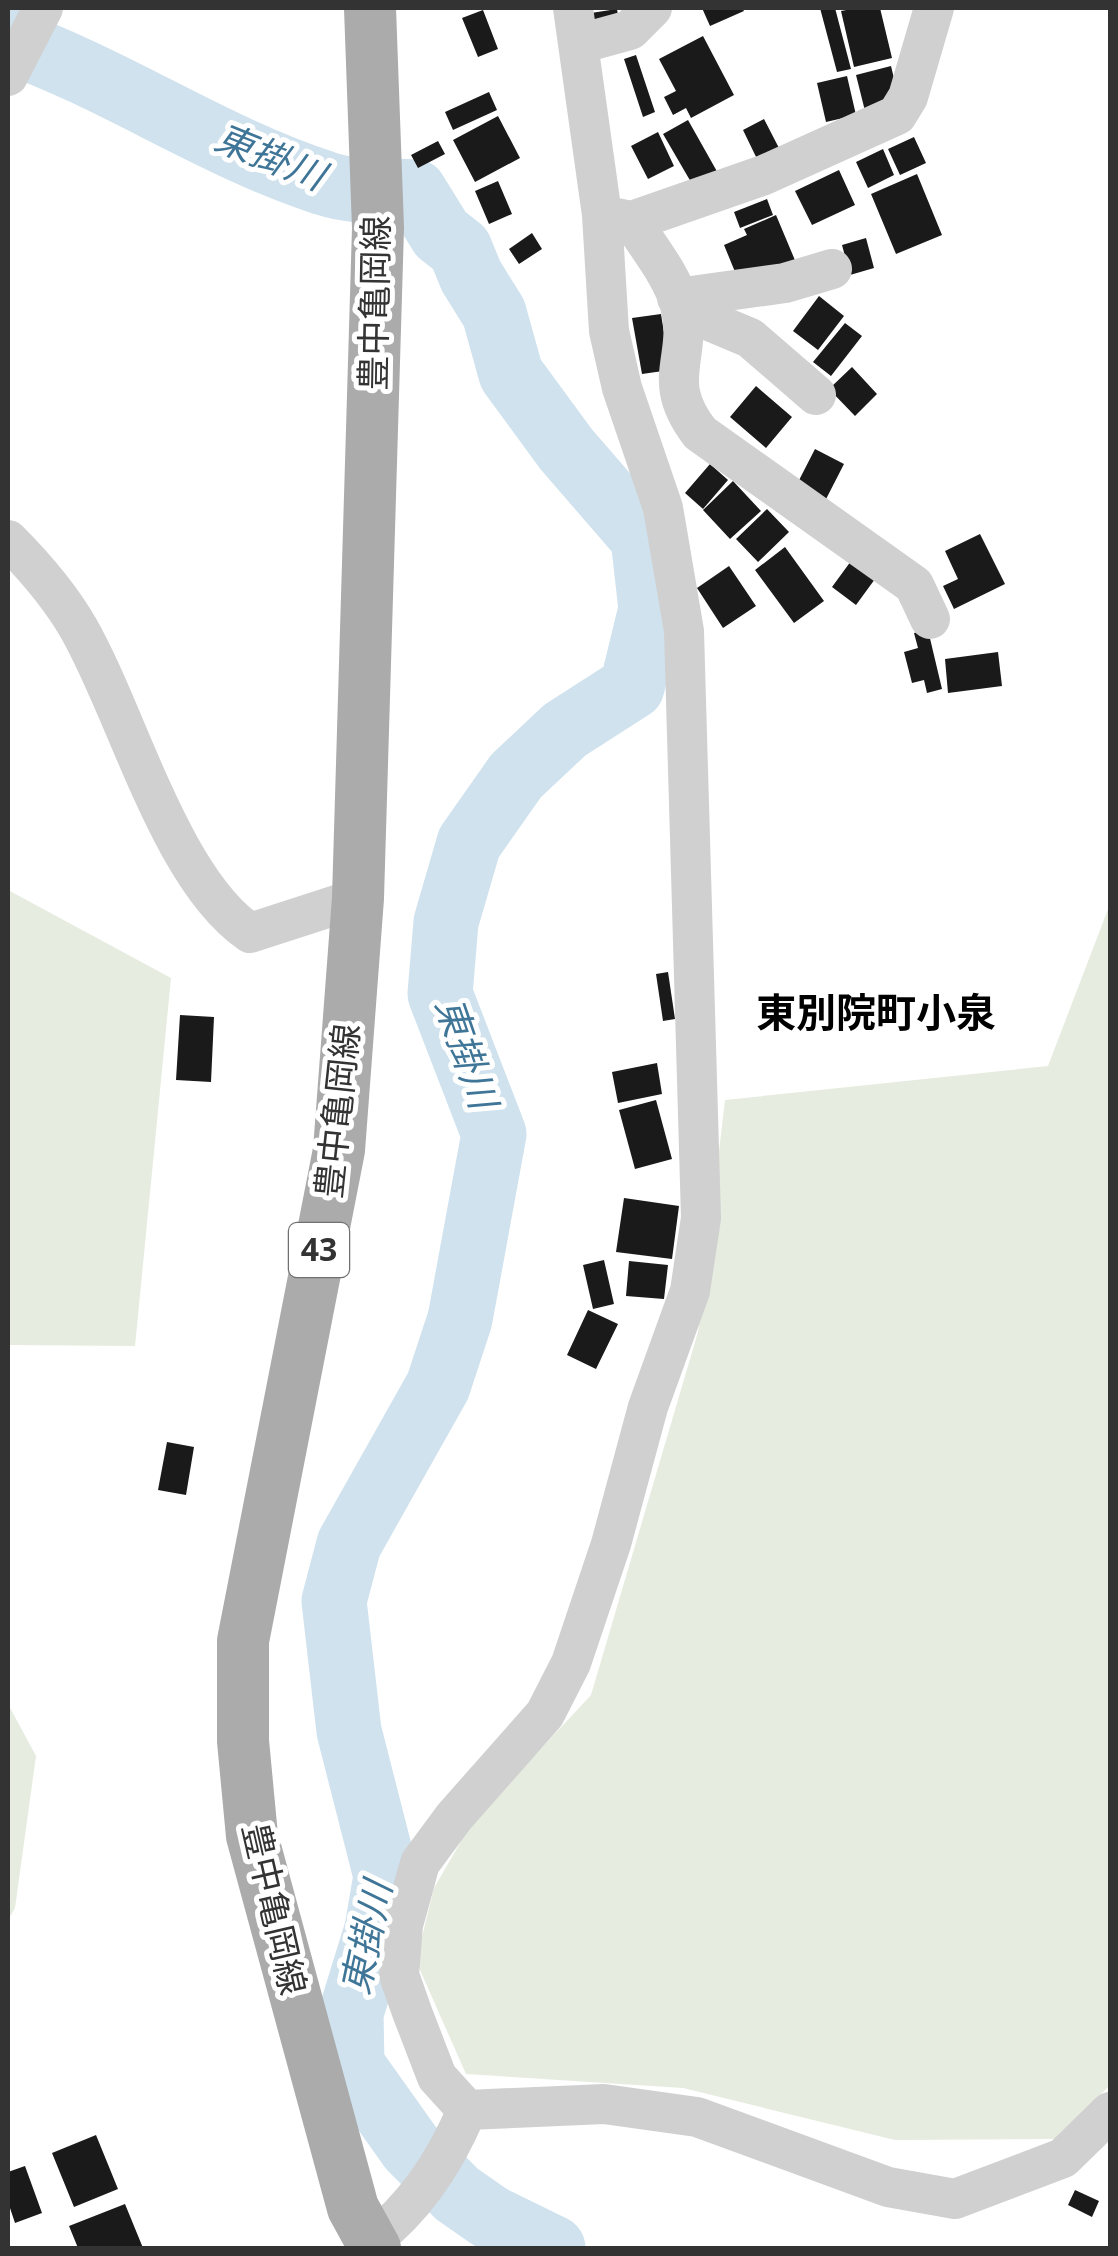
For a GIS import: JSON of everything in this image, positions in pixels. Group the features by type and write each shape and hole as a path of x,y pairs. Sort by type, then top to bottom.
{"main road":[{"name":"豊中亀岡線","path":"370,8 378,228 358,898 338,1150 243,1641 243,1741 252,1836 353,2208 373,2245"}],"street":[{"path":"617,218 764,175 898,115 914,82 934,8"},
{"path":"460,2128 399,1975 403,1925 420,1863 545,1714 570,1664 611,1544 648,1407 690,1290 702,1218 684,631 663,508 622,388 610,331 617,218 576,26 638,15"},
{"path":"617,218 679,303 750,338 816,395"},
{"path":"679,303 785,283 832,268"},
{"path":"679,303 676,382 682,410 700,433 914,586 930,620"},
{"path":"8,540 37,569 79,629 177,837 224,916 250,933 358,898"},
{"path":"373,2245 424,2186 460,2128 604,2104 697,2116 888,2187 955,2199 1063,2158 1110,2112"}],"shaded area":[{"path":"8,890 171,978 135,1346 8,1345"},
{"path":"1110,904 1110,2085 1056,2139 895,2140 683,2088 466,2074 416,1961 434,1888 471,1824 591,1695 698,1332 725,1100 1048,1066"},
{"path":"8,1704 36,1756 15,1908 8,1920"}],"building":[{"path":"702,8 742,8 744,11 710,26"},
{"path":"820,8 835,8 851,69 837,72"},
{"path":"880,8 892,58 854,67 841,11"},
{"path":"617,9 620,28 594,32 591,13"},
{"path":"483,10 498,49 478,57 462,18"},
{"path":"703,36 734,95 691,118 686,108 673,115 664,97 676,91 659,59"},
{"path":"636,55 655,112 643,117 624,59"},
{"path":"891,66 900,103 865,111 856,75"},
{"path":"847,76 856,115 826,122 817,83"},
{"path":"489,92 497,110 453,130 445,112"},
{"path":"498,116 520,158 475,182 453,140"},
{"path":"764,119 780,150 758,161 743,130"},
{"path":"688,120 719,175 695,189 663,134"},
{"path":"658,132 674,166 648,179 631,146"},
{"path":"914,137 926,163 900,175 888,149"},
{"path":"438,141 445,154 418,168 411,155"},
{"path":"883,149 894,175 868,188 856,162"},
{"path":"839,170 855,205 812,225 795,191"},
{"path":"917,174 942,235 896,254 871,194"},
{"path":"498,181 512,214 489,224 475,191"},
{"path":"767,199 773,215 740,228 734,212"},
{"path":"776,215 797,265 740,284 724,245 747,235 744,229"},
{"path":"532,233 542,249 519,264 509,249"},
{"path":"866,238 874,268 850,275 842,245"},
{"path":"819,296 844,316 818,350 793,331"},
{"path":"661,314 670,370 642,374 632,318"},
{"path":"845,323 862,336 831,376 813,362"},
{"path":"852,367 877,394 855,416 829,389"},
{"path":"756,386 792,417 766,448 730,417"},
{"path":"815,449 844,464 824,503 795,488"},
{"path":"710,464 728,480 703,509 685,493"},
{"path":"733,481 761,511 730,539 703,510"},
{"path":"767,509 789,532 758,562 736,539"},
{"path":"980,534 1005,584 954,609 943,586 958,579 945,551"},
{"path":"785,547 824,601 794,623 755,570"},
{"path":"851,561 875,579 856,605 832,587"},
{"path":"729,566 756,606 723,628 697,588"},
{"path":"928,630 942,689 927,693 924,680 912,683 904,652 918,648 914,633"},
{"path":"998,652 1002,686 948,693 945,659"},
{"path":"668,972 675,1019 663,1021 656,974"},
{"path":"180,1015 214,1017 211,1082 176,1080"},
{"path":"657,1063 662,1094 618,1103 612,1072"},
{"path":"656,1100 672,1159 635,1169 619,1110"},
{"path":"624,1198 679,1206 672,1259 616,1252"},
{"path":"604,1260 614,1304 593,1309 583,1265"},
{"path":"629,1261 668,1265 664,1299 626,1296"},
{"path":"588,1310 618,1324 596,1369 567,1355"},
{"path":"167,1442 194,1447 186,1495 158,1490"},
{"path":"96,2135 118,2189 74,2207 52,2153"},
{"path":"25,2166 42,2213 15,2223 8,2202 8,2172"},
{"path":"1075,2190 1099,2201 1092,2217 1068,2205"},
{"path":"125,2204 143,2248 78,2248 69,2226"}],"waterway":[{"name":"東掛川","path":"8,41 87,74 283,168 346,188 415,192 441,234 460,249 494,313 511,374 566,449 643,538 651,609 632,687 565,730 516,776 469,843 446,922 440,994 494,1134 460,1319 438,1386 349,1544 334,1601 349,1731 386,1876 377,1929 351,2013 352,2065 411,2148 457,2194 490,2217 553,2248"}],"district":[{"name":"東別院町小泉","path":"876,1013"}]}
